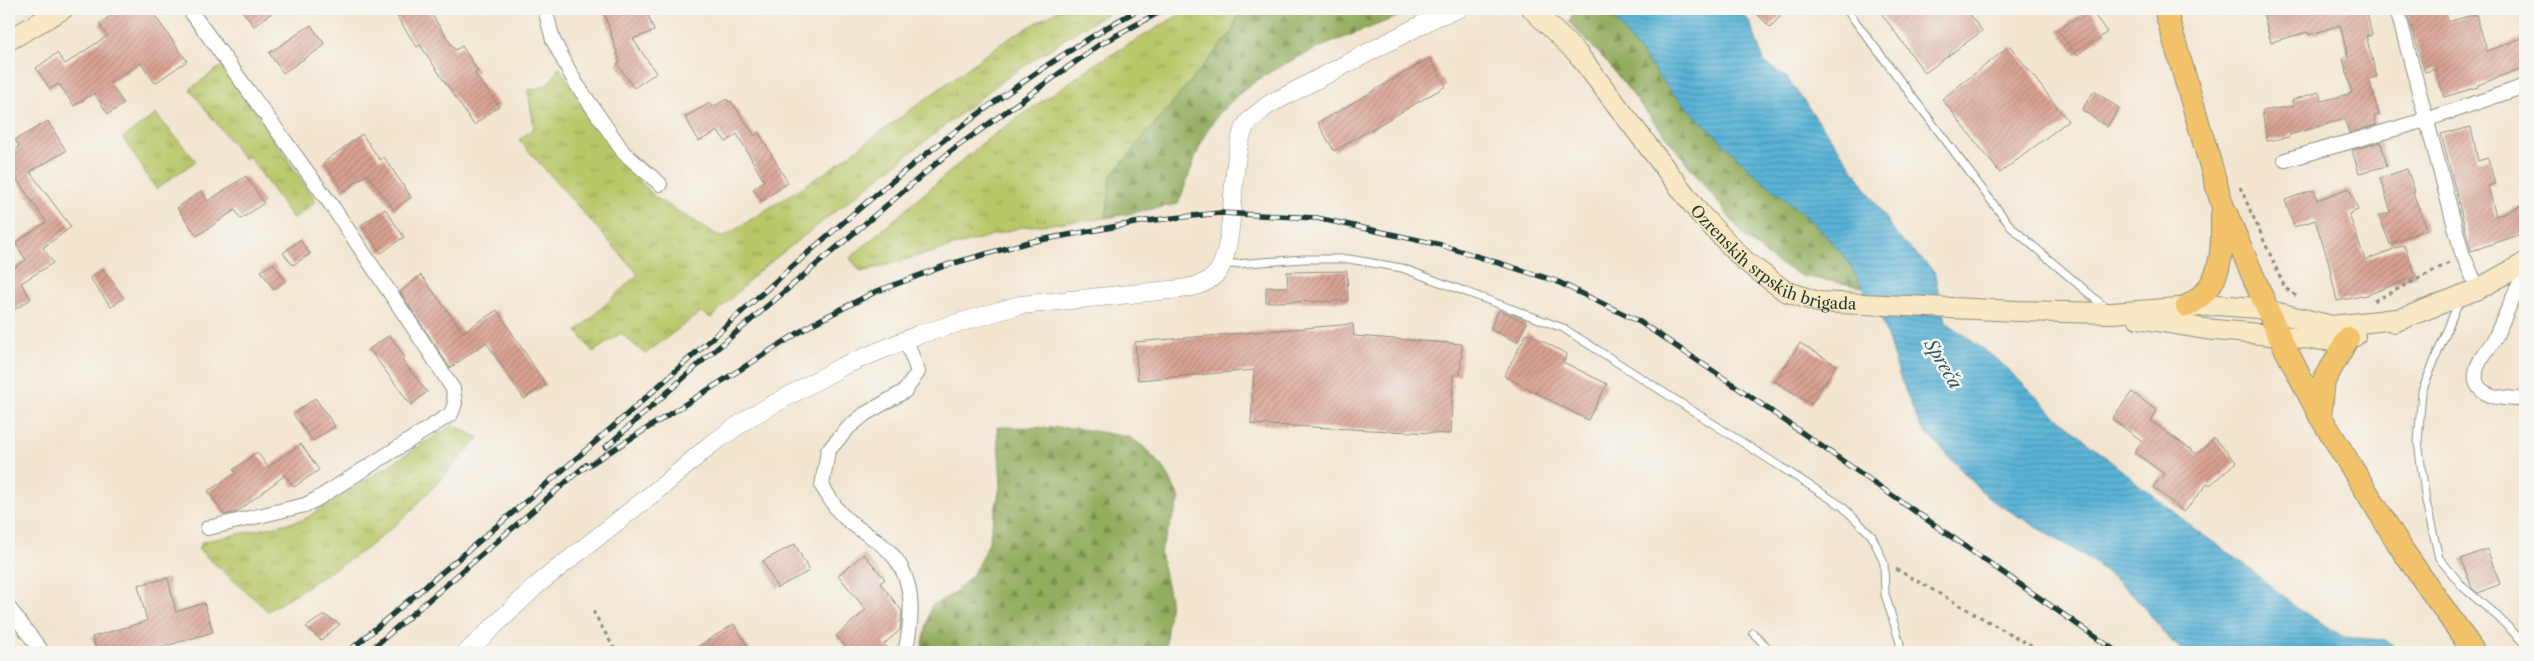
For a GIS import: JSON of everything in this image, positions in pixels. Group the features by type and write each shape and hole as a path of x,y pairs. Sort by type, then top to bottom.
{"main road":[{"path":"9,40 63,9"},
{"name":"Ozrenskih srpskih brigada","path":"1532,9 1577,53 1700,214 1744,260 1785,291 1818,302 2018,311 2112,313 2217,305 2267,311 2332,326 2406,318"},
{"path":"2165,9 2222,204 2279,336 2320,416 2403,551 2474,652"},
{"path":"2187,306 2200,299 2219,269 2223,253 2222,204"},
{"path":"2406,318 2469,292 2525,263"},
{"name":"Ozrenskih srpskih brigada","path":"2112,313 2205,329 2324,340 2348,338 2406,318"},
{"path":"2320,416 2324,381 2330,365 2348,338"}],"street":[{"path":"189,9 332,206 427,348 453,389 455,397 451,414 317,499 296,507 208,528"},
{"path":"545,9 553,40 575,82 624,153 660,184"},
{"path":"467,652 537,585 710,445 752,416 843,366 906,340 1020,305 1195,287 1216,274 1221,266 1228,240 1234,177 1240,141 1245,127 1268,105 1439,12 1458,9"},
{"path":"2398,9 2462,253 2469,292"},
{"path":"2285,160 2426,120 2525,86"},
{"path":"2525,271 2494,340 2477,368 2477,383 2486,394 2501,400 2525,400"},
{"path":"905,652 911,620 911,597 905,573 885,547 842,515 822,486 828,450 849,427 865,414 904,390 915,379 918,372 906,340"},
{"path":"9,608 40,650"}],"lane":[{"path":"1846,9 2011,227 2112,313"},
{"path":"1221,266 1303,259 1349,260 1402,268 1563,328 1842,506 1872,536 1884,563 1885,594 1900,643 1899,652"},
{"path":"2469,292 2422,391 2418,442 2426,502 2439,558 2463,587 2498,617 2525,644"},
{"path":"1753,633 1772,652"}],"path":[{"path":"2236,178 2284,288 2304,299"},
{"path":"2371,302 2403,288 2455,259"},
{"path":"1884,563 2042,652"},
{"path":"593,611 616,652"}],"green space":[{"path":"1060,9 1116,9 1078,30 1002,81 759,271 711,318 701,312 645,354 621,333 593,352 577,331 638,274 519,140 534,128 528,90 547,84 554,77 559,67 621,161 656,198 722,238 829,170 1003,42"},
{"path":"1189,9 1240,9 1232,32 1111,176 1106,218 1022,227 861,272 850,258 986,140 1097,63"},
{"path":"1240,9 1406,9 1402,15 1297,58 1272,71 1248,87 1227,105 1210,126 1197,153 1178,204 1106,218 1111,176 1232,32"},
{"path":"1575,9 1607,9 1666,86 1748,168 1817,226 1845,257 1863,287 1802,276 1774,261 1747,239 1606,61 1569,22"},
{"path":"223,65 316,201 293,219 249,156 244,159 190,89"},
{"path":"156,114 196,161 156,189 123,138"},
{"path":"453,425 479,438 407,515 366,549 268,611 198,549 202,542 303,520"},
{"path":"997,427 1075,428 1129,437 1143,446 1166,471 1180,499 1160,552 1170,599 1165,652 921,652 931,606 953,594 973,574 988,545 1001,483"}],"water":[{"name":"Spreča","path":"1607,9 1738,9 1750,22 1764,62 1787,78 1849,163 1897,236 1934,271 1945,321 1999,361 2055,415 2132,479 2195,529 2244,564 2297,608 2344,637 2384,640 2406,652 2185,652 2173,643 2132,593 2091,560 1988,498 1920,426 1900,377 1881,317 1845,257 1817,226 1748,168 1666,86"}],"building":[{"path":"120,9 150,9 187,61 155,83 141,63 110,83 124,104 108,114 94,93 74,106 59,84 50,89 36,68 57,53 65,64 107,36 99,24"},
{"path":"241,9 277,9 254,26"},
{"path":"410,9 428,9 455,50 462,46 478,71 474,73 499,106 474,125 420,45 417,47 397,17"},
{"path":"603,9 646,9 654,31 633,39 656,73 634,88 617,64 620,62"},
{"path":"1752,9 1788,9 1770,27"},
{"path":"1878,9 1966,9 1982,31 1925,73"},
{"path":"2087,9 2090,9 2107,32 2077,55 2058,31"},
{"path":"2279,9 2366,9 2372,35 2366,36 2377,77 2369,79 2379,115 2374,116 2376,125 2349,133 2345,119 2289,135 2289,137 2267,141 2262,111 2293,106 2292,100 2319,92 2322,101 2352,93 2343,58 2348,57 2340,25 2309,35 2308,32 2271,42 2263,13"},
{"path":"2406,9 2445,9 2448,22 2476,14 2487,51 2525,37 2525,67 2478,85 2478,87 2444,97 2436,69 2425,72"},
{"path":"311,25 325,45 283,73 269,53"},
{"path":"2010,46 2068,121 2000,173 1942,99"},
{"path":"1430,58 1446,86 1334,151 1318,123"},
{"path":"2094,91 2119,108 2107,127 2082,110"},
{"path":"727,99 728,102 731,101 755,136 759,133 788,183 762,201 753,189 764,181 737,134 726,142 718,131 699,141 685,117 710,103 712,107"},
{"path":"48,121 66,151 30,172 71,227 43,248 53,263 21,283 31,299 9,313 9,264 12,269 26,260 15,243 46,222 9,168 9,154 19,146 15,140"},
{"path":"2471,127 2478,161 2488,158 2495,184 2488,186 2496,216 2525,204 2525,233 2471,251 2441,134"},
{"path":"362,134 380,160 384,157 411,197 394,210 367,174 344,191 323,163"},
{"path":"2381,142 2387,166 2359,173 2352,150"},
{"path":"2407,169 2415,192 2413,193 2427,229 2390,244 2379,216 2391,212 2380,178"},
{"path":"246,176 264,203 241,219 235,210 197,236 177,208 201,191 208,201"},
{"path":"2349,188 2358,210 2349,214 2365,260 2404,245 2416,276 2367,295 2337,301 2328,260 2315,220 2294,227 2285,200 2314,190 2317,200"},
{"path":"385,209 404,237 381,253 361,225"},
{"path":"300,240 310,254 293,265 283,253"},
{"path":"273,263 286,281 274,290 261,271"},
{"path":"103,269 124,298 111,307 90,278"},
{"path":"1347,271 1348,301 1266,302 1266,287 1288,287 1287,272"},
{"path":"421,275 463,332 497,310 546,385 524,399 486,342 450,368 400,292"},
{"path":"1499,310 1527,323 1517,342 1490,329"},
{"path":"1353,324 1354,336 1462,344 1460,375 1453,375 1451,434 1251,424 1254,370 1138,380 1135,342"},
{"path":"1527,333 1567,354 1563,362 1607,384 1588,420 1504,376"},
{"path":"390,335 405,358 402,360 427,392 411,405 369,349"},
{"path":"1800,343 1836,365 1811,404 1775,381"},
{"path":"2132,392 2157,411 2151,421 2197,454 2214,438 2236,462 2210,485 2208,483 2184,512 2153,487 2164,474 2134,452 2142,441 2112,419"},
{"path":"315,398 335,426 313,441 293,414"},
{"path":"301,444 319,470 294,487 285,475 237,512 224,515 208,491 236,473 233,470 257,452 268,467"},
{"path":"795,544 809,571 777,588 763,561"},
{"path":"2487,549 2500,584 2478,593 2472,588 2461,559"},
{"path":"864,554 885,579 880,583 902,611 900,630 884,644 891,652 850,652 836,636 866,610 838,575"},
{"path":"168,578 176,612 204,603 213,632 146,652 97,652 92,637 147,621 138,585"},
{"path":"324,615 340,624 321,640 306,627"},
{"path":"734,624 751,652 689,652"}],"railway":[{"path":"348,652 598,440 814,248 938,144 1003,96 1070,51 1139,9"},
{"path":"606,447 707,357 951,151 1099,45 1165,9"},
{"path":"581,470 814,323 875,292 947,265 1029,242 1146,221 1220,213 1317,218 1441,245 1556,281 1640,322 2117,652"},
{"path":"368,652 586,465"}]}
